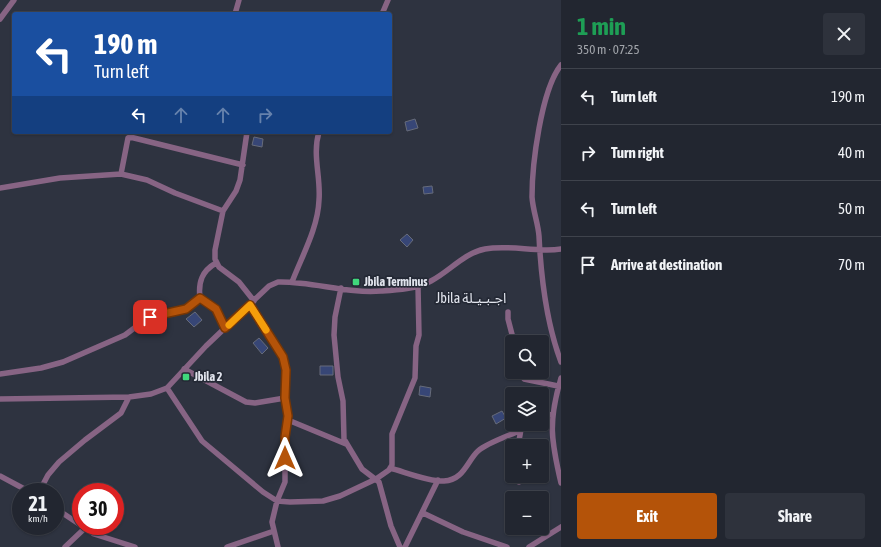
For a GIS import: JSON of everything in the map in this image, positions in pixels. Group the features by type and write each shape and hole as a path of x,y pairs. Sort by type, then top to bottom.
{"street":[{"path":"0,19 14,0"},
{"path":"236,12 240,0"},
{"path":"383,12 388,0"},
{"path":"561,65 551,82 540,128 534,159 532,196 533,212 539,236 538,251 552,338 561,362"},
{"path":"247,134 243,165 236,191 223,212 215,250 216,263 239,282 283,357 286,370 285,398 288,420 285,442 285,482 277,501 272,522 278,547"},
{"path":"292,282 317,214 320,191 316,150 319,134"},
{"path":"121,174 128,138 130,137 243,165"},
{"path":"0,188 60,178 121,174 147,180 223,212"},
{"path":"0,399 129,397 151,394 167,388 225,328 269,286 278,282 292,282 379,291 418,286 432,280 471,253 485,249 498,247 538,251 561,248"},
{"path":"216,263 207,269 201,279 199,289 200,298 216,309 225,328"},
{"path":"167,388 202,441 277,501 323,501 340,496 376,479 390,468 392,455 392,434 415,378 416,346 419,335 418,286"},
{"path":"341,288 335,317 334,336 338,376 344,401 346,444 362,469 376,479 391,526 400,547"},
{"path":"0,374 41,368 63,362 125,335 150,317 186,309 200,298"},
{"path":"508,312 508,319 512,335"},
{"path":"184,369 246,402 255,403 285,398"},
{"path":"561,378 552,416 553,449 561,483"},
{"path":"524,379 558,386"},
{"path":"44,483 48,475 59,462 121,413 129,397"},
{"path":"288,420 346,444"},
{"path":"390,468 438,480 448,480 462,473 479,450 519,431 518,439"},
{"path":"0,476 13,483"},
{"path":"405,547 438,480"},
{"path":"423,513 463,532 507,547"},
{"path":"529,547 561,527"},
{"path":"227,547 274,531"},
{"path":"65,547 78,535"},
{"path":"97,535 135,547"}],"building":[{"path":"415,119 418,128 407,131 405,122"},
{"path":"254,137 263,139 262,147 252,145"},
{"path":"432,186 433,193 424,194 423,187"},
{"path":"407,234 413,240 407,247 400,240"},
{"path":"195,312 202,320 194,327 186,319"},
{"path":"259,338 268,348 262,354 253,343"},
{"path":"320,366 333,366 333,375 320,375"},
{"path":"420,386 431,388 430,397 419,395"},
{"path":"502,411 505,419 496,424 492,416"}],"slow traffic":[{"path":"229,325 250,305 266,330"}],"place":[{"name":"Jbila Terminus","path":"356,282"},
{"name":"Jbila 2","path":"186,377"}],"district":[{"name":"Jbila اجـبـيـلة","path":"471,298"}],"route":[{"path":"150,317 186,309 200,298 212,304 225,328 250,305 283,357 285,364 285,398 288,416 285,437 285,458"}]}
